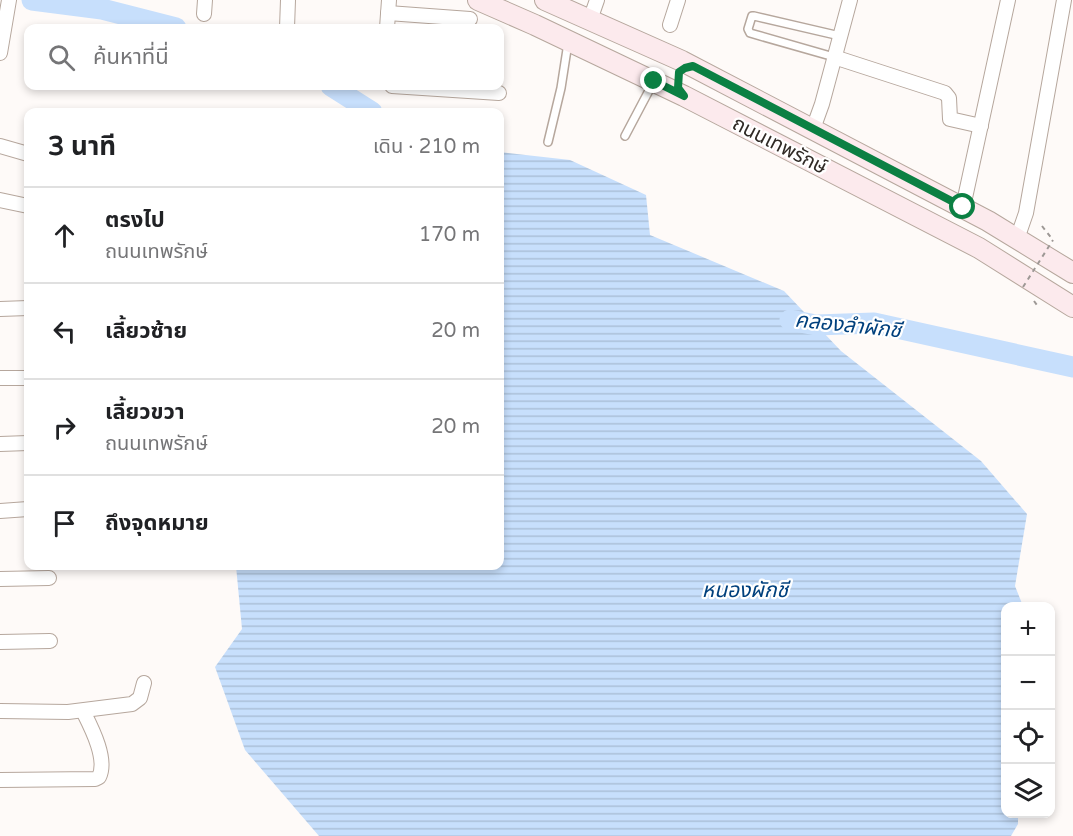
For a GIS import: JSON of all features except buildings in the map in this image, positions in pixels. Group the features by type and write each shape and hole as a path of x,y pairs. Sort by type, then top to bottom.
{"main road":[{"name":"ถนนเทพรักษ์","path":"478,0 654,81 979,248 1073,307"},
{"name":"ถนนเทพรักษ์","path":"545,0 693,66 963,207 1073,273"},
{"path":"635,72 648,73 656,68 660,62 658,50"},
{"path":"684,96 678,88 679,72 693,66"}],"street":[{"path":"287,24 288,0"},
{"path":"590,20 597,0"},
{"path":"670,25 678,0"},
{"path":"813,129 850,0"},
{"path":"963,207 966,183 981,126 1008,0"},
{"path":"1017,239 1026,213 1064,0"},
{"path":"0,52 8,2"},
{"path":"387,24 388,7 470,19"},
{"path":"834,57 945,93 949,98 950,119 981,126"},
{"path":"454,90 500,93"},
{"path":"0,146 24,153"},
{"path":"0,200 24,205"},
{"path":"0,309 24,308"},
{"path":"0,378 24,378"},
{"path":"0,444 24,443"},
{"path":"0,511 24,509"},
{"path":"0,579 49,578"},
{"path":"0,642 50,641"},
{"path":"0,711 83,711 132,704 140,698 144,683"},
{"path":"0,780 95,779 99,777 102,767 99,748 83,711"}],"lane":[{"path":"834,57 750,33 748,29 752,16 754,16 840,36"},
{"path":"548,142 561,88 568,41"},
{"path":"625,136 654,81"}],"path":[{"path":"1023,287 1053,240 1042,226"}],"water":[{"name":"หนองผักชี","path":"504,152 570,160 646,195 650,235 784,291 841,351 981,461 1027,514 1015,586 1021,602 1001,602 1001,818 1018,818 1018,824 1011,836 319,836 245,750 215,667 242,629 236,570 504,570"}],"waterway":[{"name":"คลองลำผักชี","path":"32,0 102,9 160,24"},
{"name":"คลองลำผักชี","path":"337,90 366,108"},
{"name":"คลองลำผักชี","path":"790,320 816,325 874,323 1073,367"}],"route":[{"path":"654,81 684,96 678,88 679,72 693,66 963,207"}]}
